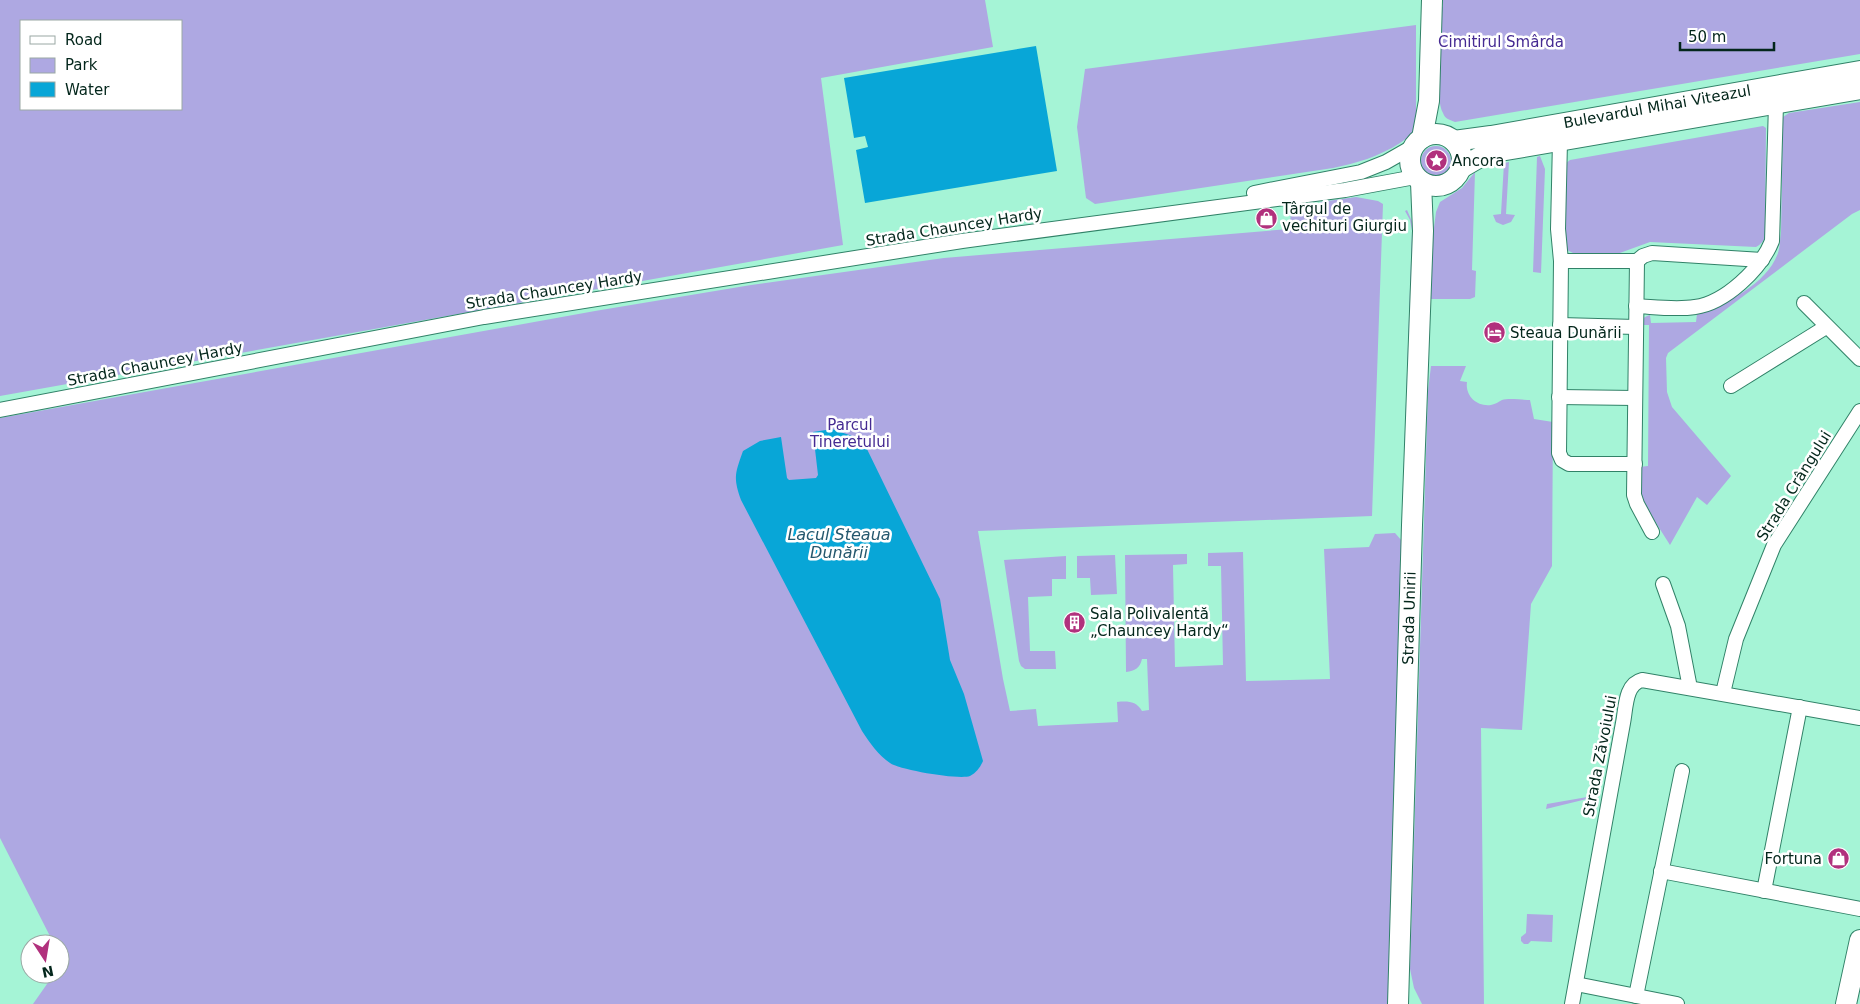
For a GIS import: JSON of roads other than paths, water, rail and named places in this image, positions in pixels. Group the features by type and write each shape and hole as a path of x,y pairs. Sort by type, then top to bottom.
{"main road":[{"path":"1429,101 1450,138 1461,153 1461,168 1453,180 1425,182 1411,171 1409,160 1418,142 1429,101 1432,0"},
{"name":"Bulevardul Mihai Viteazul","path":"1450,138 1491,136 1860,71"},
{"name":"Bulevardul Mihai Viteazul","path":"1461,168 1484,155 1860,89"},
{"path":"1418,142 1432,134 1450,138"},
{"name":"Strada Unirii","path":"1398,1004 1412,524 1423,231 1430,206 1425,182"},
{"path":"1846,1004 1860,940"},
{"path":"1400,959 1403,986 1408,1004"}],"street":[{"path":"1636,306 1691,308 1701,306 1733,289 1762,260 1772,241 1776,104"},
{"path":"1560,141 1558,229 1561,261 1559,453 1562,460 1570,464 1634,464"},
{"name":"Strada Chauncey Hardy","path":"1115,220 1361,172 1386,162 1418,142"},
{"name":"Strada Chauncey Hardy","path":"0,410 484,317 948,244 1115,220 1345,190 1425,182"},
{"path":"1561,261 1636,261 1652,253 1762,260"},
{"path":"1636,261 1635,499 1652,532"},
{"path":"1804,303 1860,360"},
{"path":"1560,324 1636,327"},
{"path":"1731,386 1826,326"},
{"path":"1559,397 1635,398"},
{"name":"Strada Crângului","path":"1723,694 1736,639 1774,545 1860,411"},
{"path":"1663,584 1678,626 1690,688"},
{"name":"Strada Zăvoiului","path":"1572,1004 1609,794 1629,691 1634,683 1642,680 1860,718"},
{"path":"1764,891 1800,707"},
{"path":"1636,996 1682,771"},
{"path":"1662,871 1860,910"},
{"path":"1576,984 1677,1004"}],"water":[{"path":"1036,46 1057,171 865,203 856,150 868,147 865,136 854,138 844,78"},
{"name":"Lacul Steaua Dunării","path":"832,429 855,437 865,445 940,599 950,660 964,694 983,761 978,770 970,776 954,777 905,769 890,763 874,749 862,731 741,500 736,476 743,451 760,441 781,437 787,478 789,480 816,478 818,475 813,432"}],"place":[{"name":"Ancora","path":"1436,161"},
{"name":"Târgul de vechituri Giurgiu","path":"1266,218"},
{"name":"Steaua Dunării","path":"1494,333"},
{"name":"Sala Polivalentă „Chauncey Hardy“","path":"1074,623"},
{"name":"Fortuna","path":"1838,859"}],"park label":[{"name":"Cimitirul Smârda","path":"1501,42"},
{"name":"Parcul Tineretului","path":"850,434"}]}
